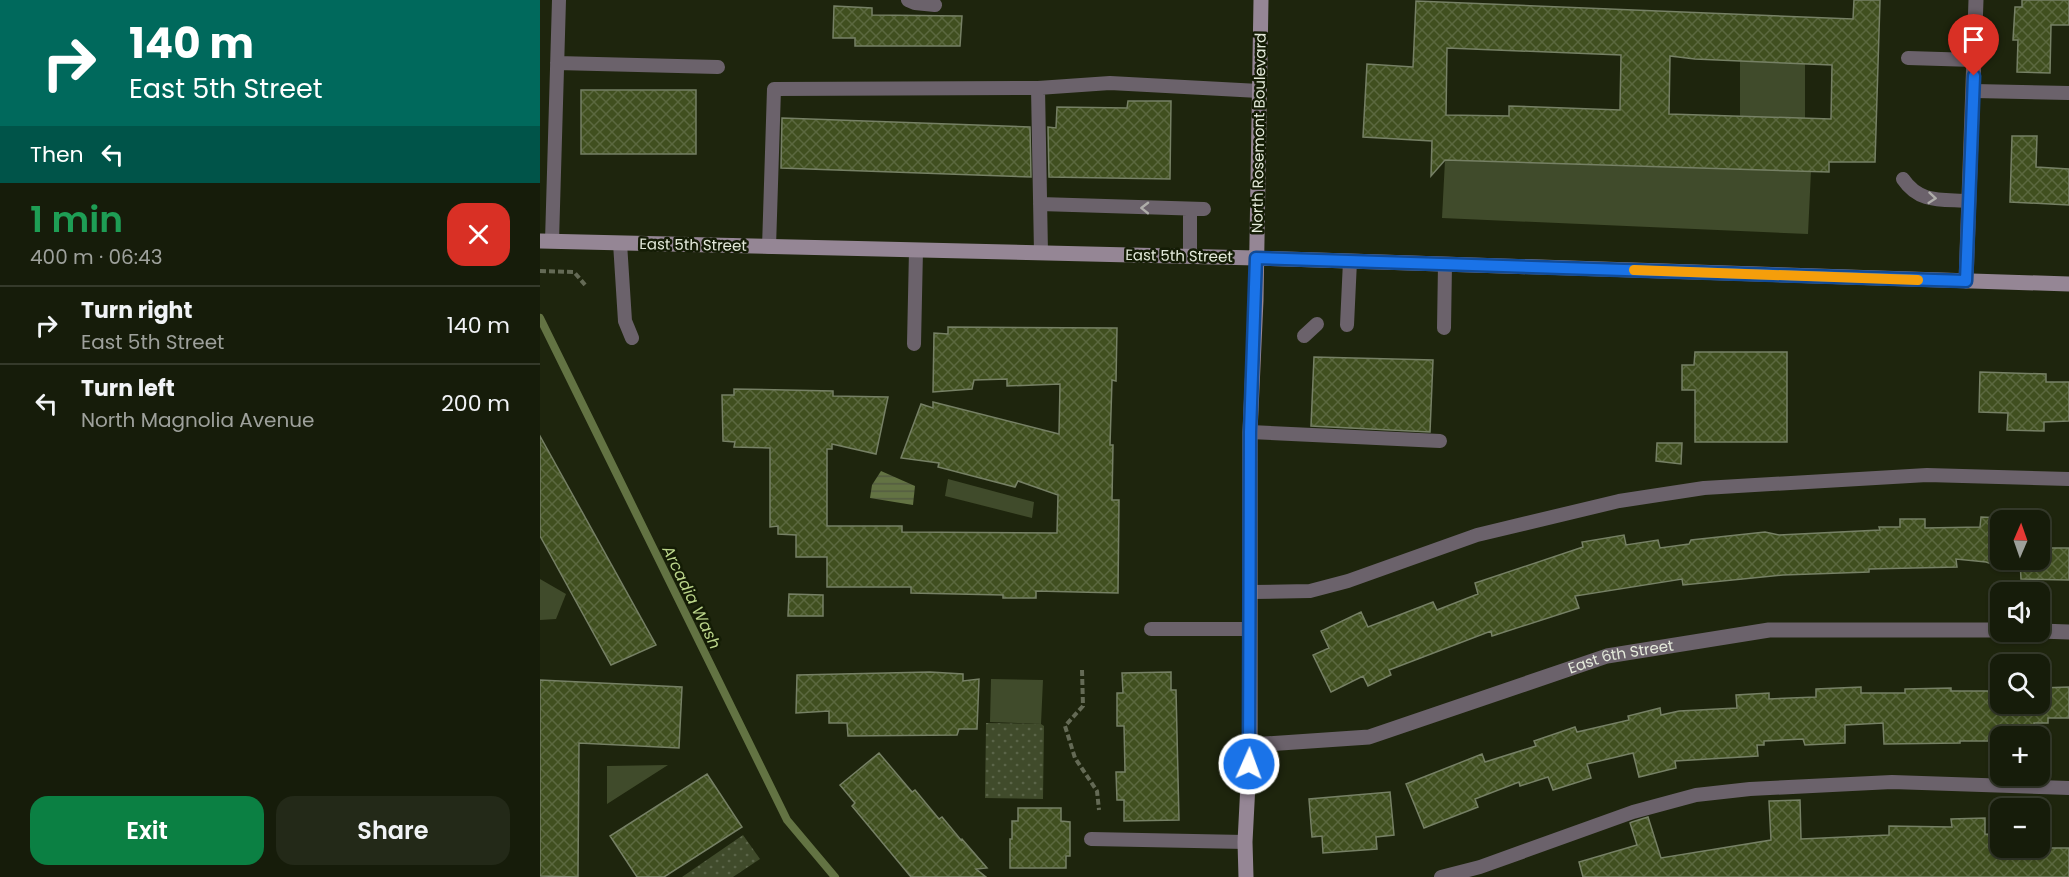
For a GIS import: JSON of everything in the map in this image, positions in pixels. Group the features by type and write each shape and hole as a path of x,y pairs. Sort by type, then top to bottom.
{"street":[{"name":"North Rosemont Boulevard","path":"1246,877 1245,842 1250,745 1250,432 1262,0"},
{"path":"1966,281 1976,0"},
{"name":"East 5th Street","path":"546,241 1190,256 2069,284"},
{"name":"East 6th Street","path":"1250,745 1369,737 1607,656 1769,630 1990,630"},
{"path":"2050,631 2069,632"}],"lane":[{"path":"546,241 559,0"},
{"path":"908,0 935,5"},
{"path":"1908,58 1974,60"},
{"path":"557,63 718,67"},
{"path":"770,247 774,89 1038,88 1110,83 1259,91"},
{"path":"1038,88 1041,253"},
{"path":"1974,91 2069,93"},
{"path":"1904,178 1911,190 1923,198 1969,201"},
{"path":"1040,204 1197,209 1190,256"},
{"path":"620,243 625,321 632,338"},
{"path":"914,344 916,250"},
{"path":"1347,325 1350,261"},
{"path":"1444,328 1445,264"},
{"path":"1304,336 1317,324"},
{"path":"1250,432 1440,441"},
{"path":"1251,592 1310,591 1348,581 1477,535 1619,501 1704,488 1927,475 2069,479"},
{"path":"1151,629 1250,629"},
{"path":"1441,877 1479,867 1633,812 1696,795 1750,789 1892,782 2069,788"},
{"path":"1091,839 1245,842"}],"path":[{"path":"540,271 574,272 586,286"},
{"path":"1082,670 1083,706 1065,726 1075,758 1097,791 1100,810"}],"shaded area":[{"path":"1740,61 1805,64 1805,119 1740,117"},
{"path":"1445,160 1811,171 1808,234 1442,218"},
{"path":"881,471 915,486 913,505 870,498 872,485"},
{"path":"948,479 1034,502 1032,518 945,496"},
{"path":"540,579 566,594 556,619 540,620"},
{"path":"991,679 1043,680 1041,724 990,722"},
{"path":"986,723 1041,724 1044,726 1043,799 985,798"},
{"path":"668,765 607,804 607,766"},
{"path":"743,835 760,859 733,877 682,877"}],"building":[{"path":"1854,0 1880,0 1875,162 1829,162 1829,172 1445,160 1431,176 1432,141 1363,137 1367,64 1413,67 1416,1 1853,19","holes":["1447,48 1621,55 1620,110 1509,106 1509,116 1446,115","1670,56 1832,65 1831,119 1669,114"]},
{"path":"2022,0 2069,0 2069,25 2051,25 2050,73 2017,72 2018,40 2013,40 2015,7 2022,7"},
{"path":"834,6 872,8 872,15 962,16 960,46 855,46 855,38 833,38"},
{"path":"581,90 696,90 696,154 581,154"},
{"path":"1128,101 1171,101 1170,179 1049,177 1048,127 1056,128 1057,107 1127,108"},
{"path":"782,118 1030,127 1031,177 781,168"},
{"path":"2012,136 2037,136 2036,167 2069,169 2069,205 2010,202"},
{"path":"948,327 1117,328 1116,381 1112,380 1110,445 1113,445 1112,500 1119,500 1118,593 1036,591 1036,598 1003,598 1003,595 911,593 911,587 827,587 827,557 796,557 796,535 778,534 778,526 770,527 770,448 734,447 735,442 723,441 722,395 734,395 734,389 833,391 833,396 888,397 876,454 832,444 832,449 827,449 827,526 902,526 902,532 1057,533 1058,495 1018,481 1015,487 938,467 939,463 901,458 921,404 933,408 933,402 1059,434 1060,384 1007,386 1007,379 974,380 972,389 933,392 934,333 948,334"},
{"path":"1695,352 1787,352 1787,442 1695,442 1695,390 1682,390 1682,365 1694,365"},
{"path":"1314,357 1433,360 1430,432 1311,426"},
{"path":"1980,372 2046,374 2046,382 2069,382 2069,421 2044,422 2044,431 2007,430 2008,413 1979,412"},
{"path":"540,436 656,645 611,665 540,536"},
{"path":"1657,443 1682,443 1681,464 1656,461"},
{"path":"1981,517 1990,517 1990,563 1956,559 1957,567 1869,569 1869,572 1783,575 1683,585 1682,579 1575,596 1579,608 1492,636 1491,631 1389,670 1391,675 1368,686 1363,676 1331,692 1313,655 1329,648 1321,631 1361,612 1368,627 1433,602 1437,610 1478,594 1475,583 1583,547 1582,542 1624,535 1626,545 1658,540 1660,548 1689,544 1691,540 1765,532 1779,535 1880,530 1879,527 1900,527 1900,519 1925,519 1925,528 1980,527"},
{"path":"2050,548 2069,548 2069,580 2021,579 2021,570 2050,570"},
{"path":"789,594 823,595 823,616 788,616"},
{"path":"930,672 963,674 963,681 979,679 977,729 959,729 957,735 848,736 847,723 829,723 829,711 796,713 797,675"},
{"path":"1171,672 1171,690 1176,690 1179,820 1124,821 1124,800 1117,800 1116,772 1125,772 1124,726 1117,726 1117,693 1123,693 1122,673"},
{"path":"540,680 682,687 679,748 579,743 578,877 540,876"},
{"path":"1861,687 1861,693 1905,693 1905,689 1951,688 1951,691 1990,691 1990,714 2050,714 2050,688 2069,687 2069,718 2048,718 2048,723 2034,723 2034,726 1990,726 1990,741 1960,741 1960,743 1884,744 1883,723 1845,725 1845,743 1805,745 1803,739 1764,741 1764,745 1757,745 1758,756 1675,761 1676,768 1639,777 1633,753 1587,764 1591,778 1553,790 1548,777 1520,786 1519,782 1475,799 1478,807 1424,828 1406,784 1482,754 1485,762 1536,746 1534,741 1575,727 1577,732 1629,720 1628,716 1660,708 1661,715 1679,711 1737,708 1736,695 1769,693 1769,699 1816,697 1816,689"},
{"path":"879,753 912,792 915,790 939,819 942,817 962,839 987,868 976,869 986,877 911,877 852,806 855,803 840,785"},
{"path":"707,774 742,827 664,877 637,877 610,836"},
{"path":"1390,792 1394,835 1376,837 1377,849 1323,853 1322,836 1312,837 1309,799"},
{"path":"1800,800 1801,839 1889,835 1889,826 1952,827 1951,819 1985,818 1985,834 1990,834 1990,858 2050,858 2050,848 2069,848 2069,877 1583,877 1579,862 1637,845 1630,823 1648,817 1661,858 1771,840 1769,801"},
{"path":"1018,808 1061,808 1061,821 1070,822 1070,856 1066,856 1066,868 1010,868 1012,821 1018,821"}],"waterway":[{"name":"Arcadia Wash","path":"540,318 787,820 835,877"}],"slow traffic":[{"path":"1634,270 1918,280"}],"route":[{"path":"1249,764 1250,432 1256,258 1966,281 1974,76"}]}
